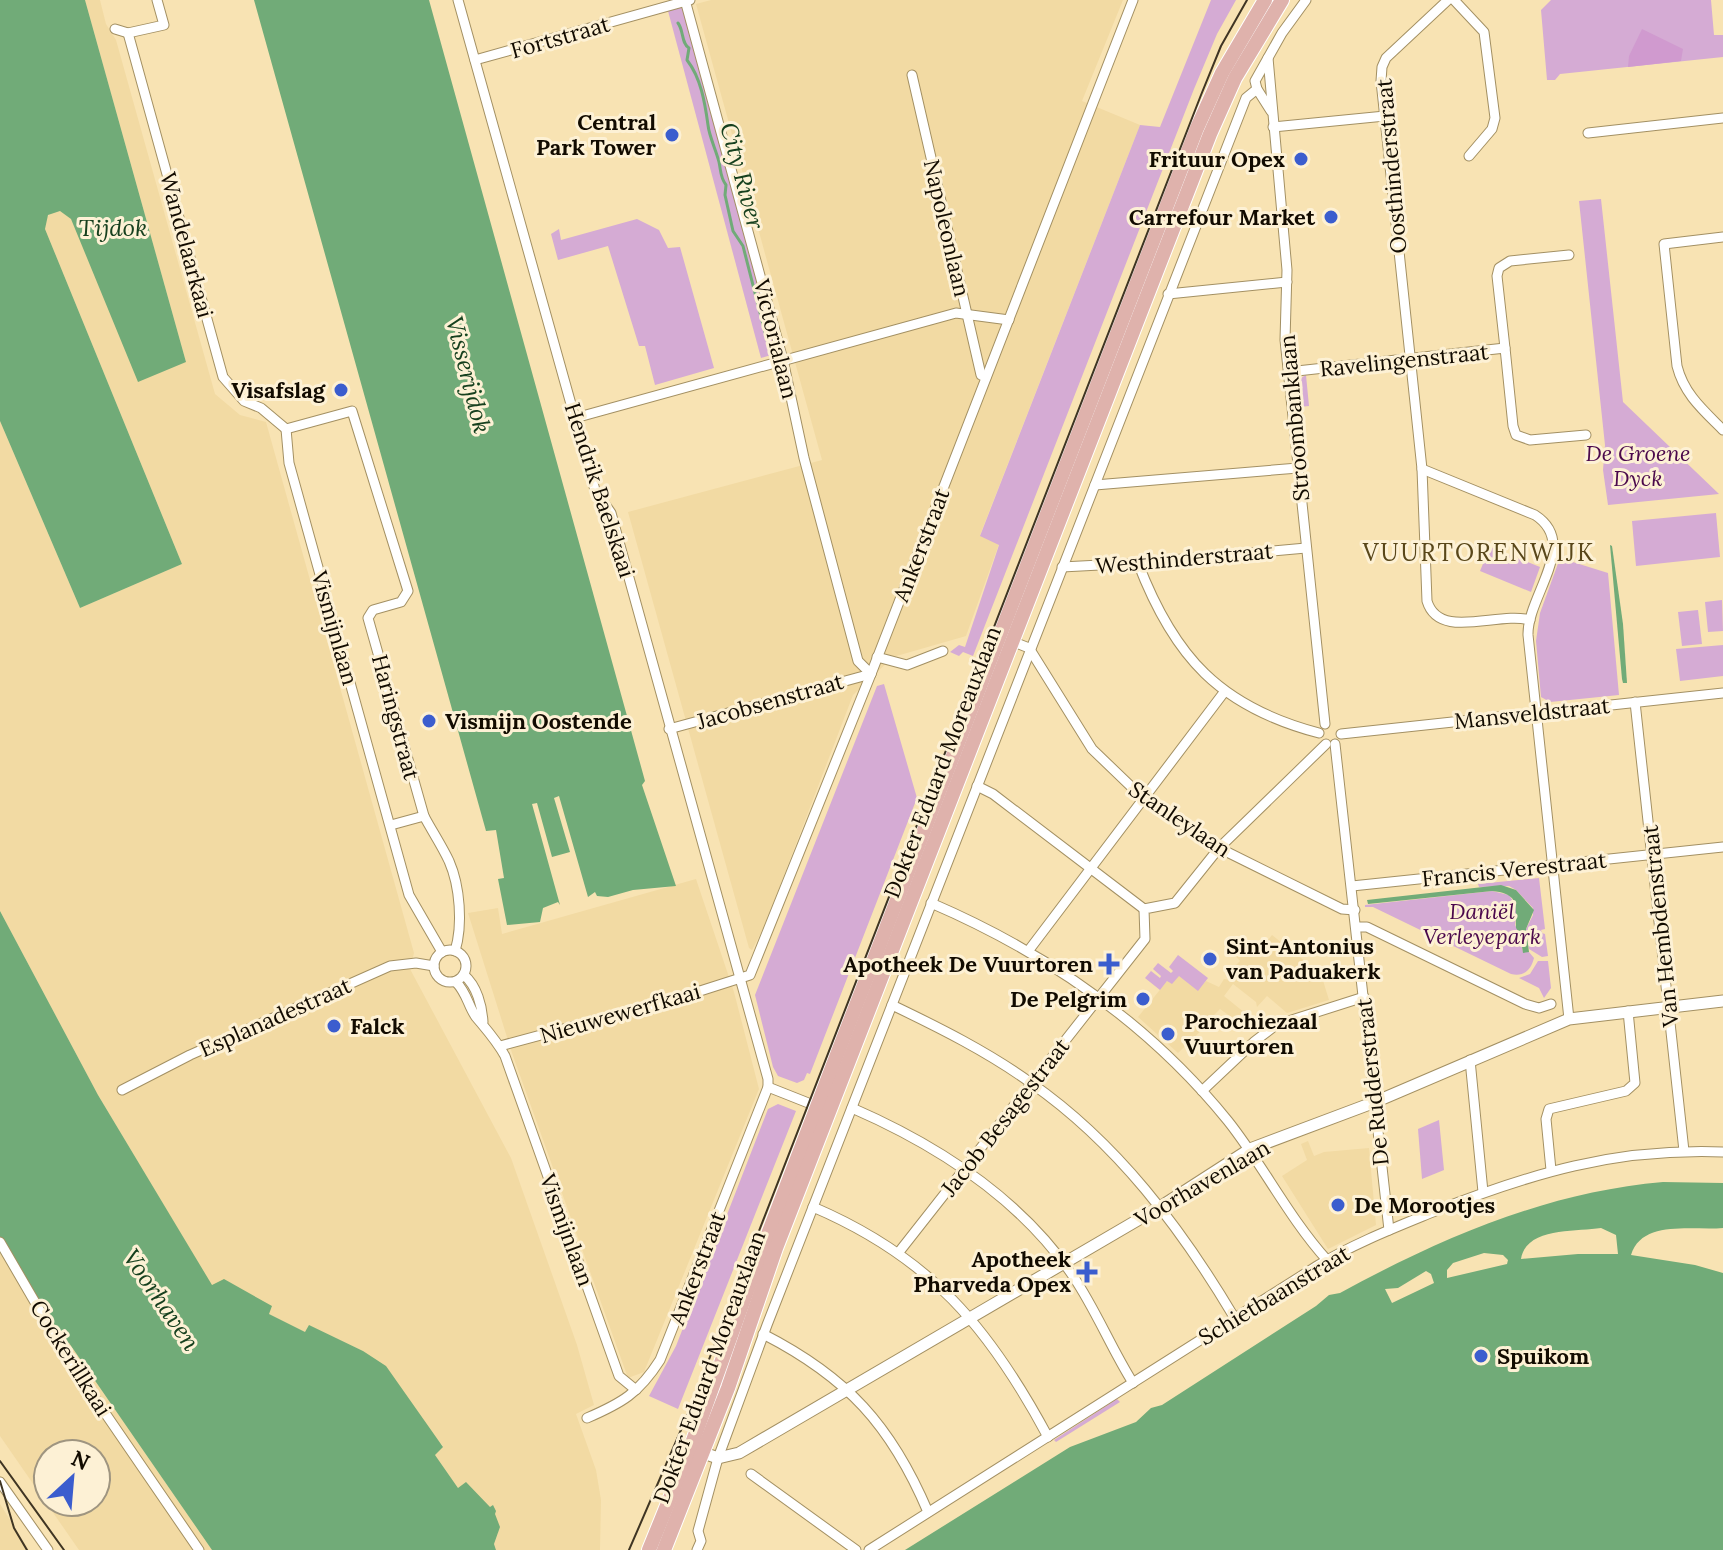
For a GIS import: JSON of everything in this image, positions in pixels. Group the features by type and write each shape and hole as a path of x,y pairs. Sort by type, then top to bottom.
{"main road":[{"name":"Dokter Eduard Moreauxlaan","path":"664,1550 696,1451 772,1259 823,1109 1003,646 1197,128 1222,73 1265,0"},
{"name":"Dokter Eduard Moreauxlaan","path":"1003,646 1222,106 1251,49 1282,0"},
{"name":"Dokter Eduard Moreauxlaan","path":"649,1550 696,1451"}],"street":[{"path":"115,29 128,33 164,25 157,0"},
{"name":"Hendrik Baelskaai","path":"458,0 595,490 611,513 740,980"},
{"name":"Fortstraat","path":"475,60 687,0"},
{"name":"Victorialaan","path":"687,0 783,360 804,458 858,661 871,674"},
{"name":"Ankerstraat","path":"740,980 750,975 762,952 1133,0"},
{"name":"Dokter Eduard Moreauxlaan","path":"718,1458 763,1334 1029,648 1246,98 1257,89 1255,81 1306,0"},
{"name":"Oosthinderstraat","path":"1448,0 1386,58 1381,81 1422,469 1427,601 1433,614 1453,623 1514,616 1530,620"},
{"path":"1454,0 1484,32 1495,118 1492,129 1469,156"},
{"name":"Wandelaarkaai","path":"128,33 223,377 244,401 261,408 286,429"},
{"name":"Stroombanklaan","path":"1268,58 1287,282 1285,340 1322,729"},
{"name":"Napoleonlaan","path":"912,75 981,375 986,377"},
{"name":"Stroombanklaan","path":"1257,89 1271,111"},
{"path":"1273,127 1385,116"},
{"path":"1588,133 1723,118"},
{"path":"1723,237 1664,244 1680,380 1696,404 1723,430"},
{"path":"1505,348 1497,276 1499,268 1510,261 1569,255"},
{"path":"1168,294 1287,282"},
{"path":"575,418 956,313 1009,320"},
{"name":"Ravelingenstraat","path":"1288,372 1505,348 1516,435 1530,440 1586,435"},
{"name":"Haringstraat","path":"286,429 352,411 408,591 401,602 373,610 368,618 424,816"},
{"name":"Vismijnlaan","path":"286,429 289,463 409,895 442,952"},
{"path":"1095,485 1298,468"},
{"path":"1422,469 1535,515 1549,527 1554,545 1528,635 1569,1019"},
{"name":"Westhinderstraat","path":"1062,567 1306,548"},
{"path":"977,786 993,794 1144,909 1175,903 1219,848 1334,741 1338,726 1322,729 1276,719 1225,691 1200,670 1171,635 1153,603 1138,563"},
{"path":"1003,646 1029,648"},
{"name":"Stanleylaan","path":"1003,646 1046,676"},
{"name":"Stanleylaan","path":"1029,648 1092,749 1144,799 1219,848 1342,909 1355,910"},
{"path":"877,657 907,665 943,651"},
{"name":"Jacobsenstraat","path":"669,729 871,674"},
{"path":"1029,950 1225,691"},
{"name":"Mansveldstraat","path":"1334,741 1536,713 1723,693"},
{"name":"Van Hembdenstraat","path":"1635,702 1684,1151"},
{"path":"1322,729 1334,741"},
{"name":"De Rudderstraat","path":"1334,741 1389,1230"},
{"path":"391,825 424,816 449,860 454,876 459,932 455,951"},
{"name":"Francis Verestraat","path":"1352,886 1723,847"},
{"path":"931,903 1029,950 1099,998 1147,1037 1202,1091 1250,1149 1315,1247 1327,1260"},
{"name":"Jacob Besagestraat","path":"899,1252 1145,939 1144,909"},
{"path":"1357,927 1367,927 1525,1004 1539,1008 1551,1004"},
{"path":"455,951 466,963 460,978 441,979 434,966 442,952 455,951"},
{"name":"Esplanadestraat","path":"122,1090 190,1055 390,966 416,963 434,966"},
{"name":"Vismijnlaan","path":"460,978 468,977 478,997 483,1022 500,1046 619,1376 636,1390"},
{"path":"740,980 768,1087 823,1109"},
{"name":"Nieuwewerfkaai","path":"500,1046 740,980"},
{"path":"1202,1091 1276,1025 1364,997"},
{"name":"Voorhavenlaan","path":"718,1458 739,1453 971,1319 1160,1207 1250,1149 1375,1102 1569,1019 1723,1001"},
{"path":"892,1005 956,1036 1032,1083 1092,1135 1160,1207 1202,1263 1234,1317"},
{"path":"1551,1170 1546,1119 1549,1109 1626,1091 1635,1083 1628,1011"},
{"path":"1470,1060 1483,1192"},
{"name":"Ankerstraat","path":"587,1418 622,1403 654,1370 667,1345 768,1087"},
{"path":"852,1108 917,1138 966,1169 1047,1243 1097,1314 1133,1383"},
{"name":"Schietbaanstraat","path":"869,1550 1234,1317 1327,1260 1389,1230 1483,1192 1586,1161 1684,1151 1723,1152"},
{"path":"813,1207 899,1252 922,1271 971,1319 1008,1366 1048,1437"},
{"name":"Cockerillkaai","path":"0,1242 68,1359 199,1550"},
{"path":"763,1334 812,1362 849,1389 885,1432 903,1460 928,1512"},
{"path":"696,1451 718,1458 698,1531 701,1541 697,1550"},
{"path":"751,1474 856,1550"},
{"path":"0,1482 48,1550"}],"shaded area":[{"path":"85,0 100,0 106,24 116,40 215,394 240,415 266,422 414,953 410,969 511,1158 577,1345 594,1405 576,1414 596,1470 601,1500 600,1550 496,1550 494,1544 498,1533 493,1506 490,1508 478,1496 458,1488 434,1454 443,1446 363,1351 310,1326 306,1333 268,1314 272,1307 212,1286 98,1095 0,911 0,421 80,608 182,564 45,229 46,218 52,212 69,215 186,362"},
{"path":"711,0 1123,0 1082,101 1140,125 980,535 999,544 966,636 893,657 853,695 765,925 752,950 628,512 822,460 696,4"},
{"path":"1642,29 1683,49 1681,61 1628,67 1629,56"},
{"path":"696,879 734,992 759,1089 644,1372 628,1378 512,1053 468,913 498,908 502,934"},
{"path":"1272,935 1321,974 1329,1000 1287,1013 1267,996 1257,1007 1256,1002 1233,984 1224,996 1245,1013 1238,1022 1220,1009 1178,1053 1138,1017 1167,981 1179,975 1198,990 1206,981 1219,987 1224,979 1230,980 1234,976 1232,969 1240,961 1230,950 1238,941 1256,955"},
{"name":"De Morootjes","path":"1308,1141 1314,1156 1324,1152 1369,1148 1376,1225 1328,1249 1282,1176 1307,1160 1301,1144"},
{"path":"0,1237 63,1346 69,1343 212,1550 79,1550 57,1518 112,1518 112,1438 32,1438 32,1482 0,1436"},
{"path":"0,1504 22,1539 29,1550 0,1550"}],"green space":[{"path":"1211,0 1236,0 1217,34 1194,89 973,656 963,652 959,656 950,652 959,645 965,647 999,545 980,536 1140,125 1160,127"},
{"path":"1551,0 1711,0 1714,35 1723,35 1723,57 1560,74 1555,80 1547,80 1541,10"},
{"path":"684,6 778,353 761,358 668,11"},
{"name":"De Groene Dyck","path":"1601,199 1623,402 1719,494 1608,505 1603,470 1605,445 1579,201"},
{"path":"637,219 659,230 668,248 680,247 714,368 655,385 645,346 639,346 608,246 558,260 551,234 559,229 561,240"},
{"path":"1306,375 1309,406 1300,407 1298,385"},
{"path":"1716,513 1720,557 1636,566 1632,521"},
{"path":"1490,547 1540,567 1531,592 1480,571"},
{"path":"1560,558 1608,573 1619,695 1550,702 1541,697 1536,641 1540,613"},
{"path":"1722,600 1723,631 1708,632 1705,602"},
{"path":"1698,610 1702,644 1682,646 1678,612"},
{"path":"1723,645 1723,676 1680,681 1676,649"},
{"path":"884,684 917,798 810,1074 807,1073 804,1080 797,1083 778,1076 773,1067 755,995 877,686"},
{"path":"1539,878 1545,929 1541,930 1545,934 1548,956 1542,957 1529,949 1526,929 1533,908 1509,886 1479,887 1478,884"},
{"name":"Daniël Verleyepark","path":"1492,891 1509,895 1517,907 1515,925 1523,952 1529,952 1534,958 1529,969 1523,973 1511,974 1373,907 1365,907 1365,905"},
{"path":"1178,955 1208,978 1198,991 1179,976 1172,984 1167,981 1160,990 1145,978 1151,971 1160,978 1153,969 1158,963 1171,973 1173,971 1169,967"},
{"path":"1538,961 1548,961 1551,988 1544,998 1539,988 1519,978 1530,974"},
{"path":"778,1104 796,1111 678,1409 649,1396 676,1346 768,1109"},
{"path":"1439,1120 1444,1170 1422,1179 1418,1129"},
{"path":"1117,1399 1120,1402 1056,1442 1054,1440"}],"water":[{"name":"Tijdok","path":"0,0 85,0 186,362 138,382 71,219 60,211 48,215 45,229 182,564 80,608 0,421"},
{"name":"Visserijdok","path":"254,0 429,0 645,781 642,785 676,886 633,890 608,897 597,896 595,892 588,897 559,796 554,798 570,852 552,857 537,803 532,804 560,905 558,902 543,908 540,922 507,925 498,879 504,878 496,830 486,831"},
{"path":"1610,545 1623,624 1627,683 1623,683 1622,679"},
{"path":"1501,885 1516,890 1534,910 1526,929 1529,952 1523,953 1516,928 1516,907 1508,895 1492,891 1368,904 1367,900"},
{"name":"Voorhaven","path":"0,911 98,1095 212,1285 224,1279 272,1306 269,1314 305,1332 309,1325 363,1351 386,1366 443,1447 435,1455 458,1488 466,1482 490,1507 493,1505 500,1527 494,1544 496,1550 212,1550 69,1343 63,1347 0,1237"},
{"name":"Spuikom","path":"1663,1182 1723,1183 1723,1228 1657,1231 1637,1244 1631,1255 1695,1265 1723,1273 1723,1550 905,1550 1070,1447 1136,1422 1151,1408 1162,1405 1329,1295 1340,1293 1456,1236 1496,1221 1536,1207 1620,1187","holes":["1601,1228 1616,1235 1618,1254 1521,1259 1532,1241 1542,1236","1484,1253 1503,1255 1508,1260 1507,1264 1447,1278 1447,1270 1453,1263","1426,1271 1431,1274 1434,1283 1392,1303 1385,1289 1398,1288"]}],"waterway":[{"name":"City River","path":"678,23 689,48 687,60 702,91 710,134 726,185 725,195 733,231 743,246 767,340"}],"tram line":[{"path":"629,1550 687,1416 1201,95 1221,46 1247,0"},
{"path":"0,1461 64,1550"},
{"path":"0,1481 14,1528 27,1550"}],"place":[{"name":"Central Park Tower","path":"672,135"},
{"name":"Frituur Opex","path":"1301,159"},
{"name":"Carrefour Market","path":"1331,217"},
{"name":"Visafslag","path":"341,390"},
{"name":"Vismijn Oostende","path":"429,721"},
{"name":"Sint-Antonius van Paduakerk","path":"1210,959"},
{"name":"Apotheek De Vuurtoren","path":"1109,964"},
{"name":"De Pelgrim","path":"1143,999"},
{"name":"Falck","path":"334,1026"},
{"name":"Parochiezaal Vuurtoren","path":"1168,1034"},
{"name":"De Morootjes","path":"1338,1205"},
{"name":"Apotheek Pharveda Opex","path":"1087,1272"},
{"name":"Spuikom","path":"1481,1356"}],"district":[{"name":"VUURTORENWIJK","path":"1479,553"}]}
